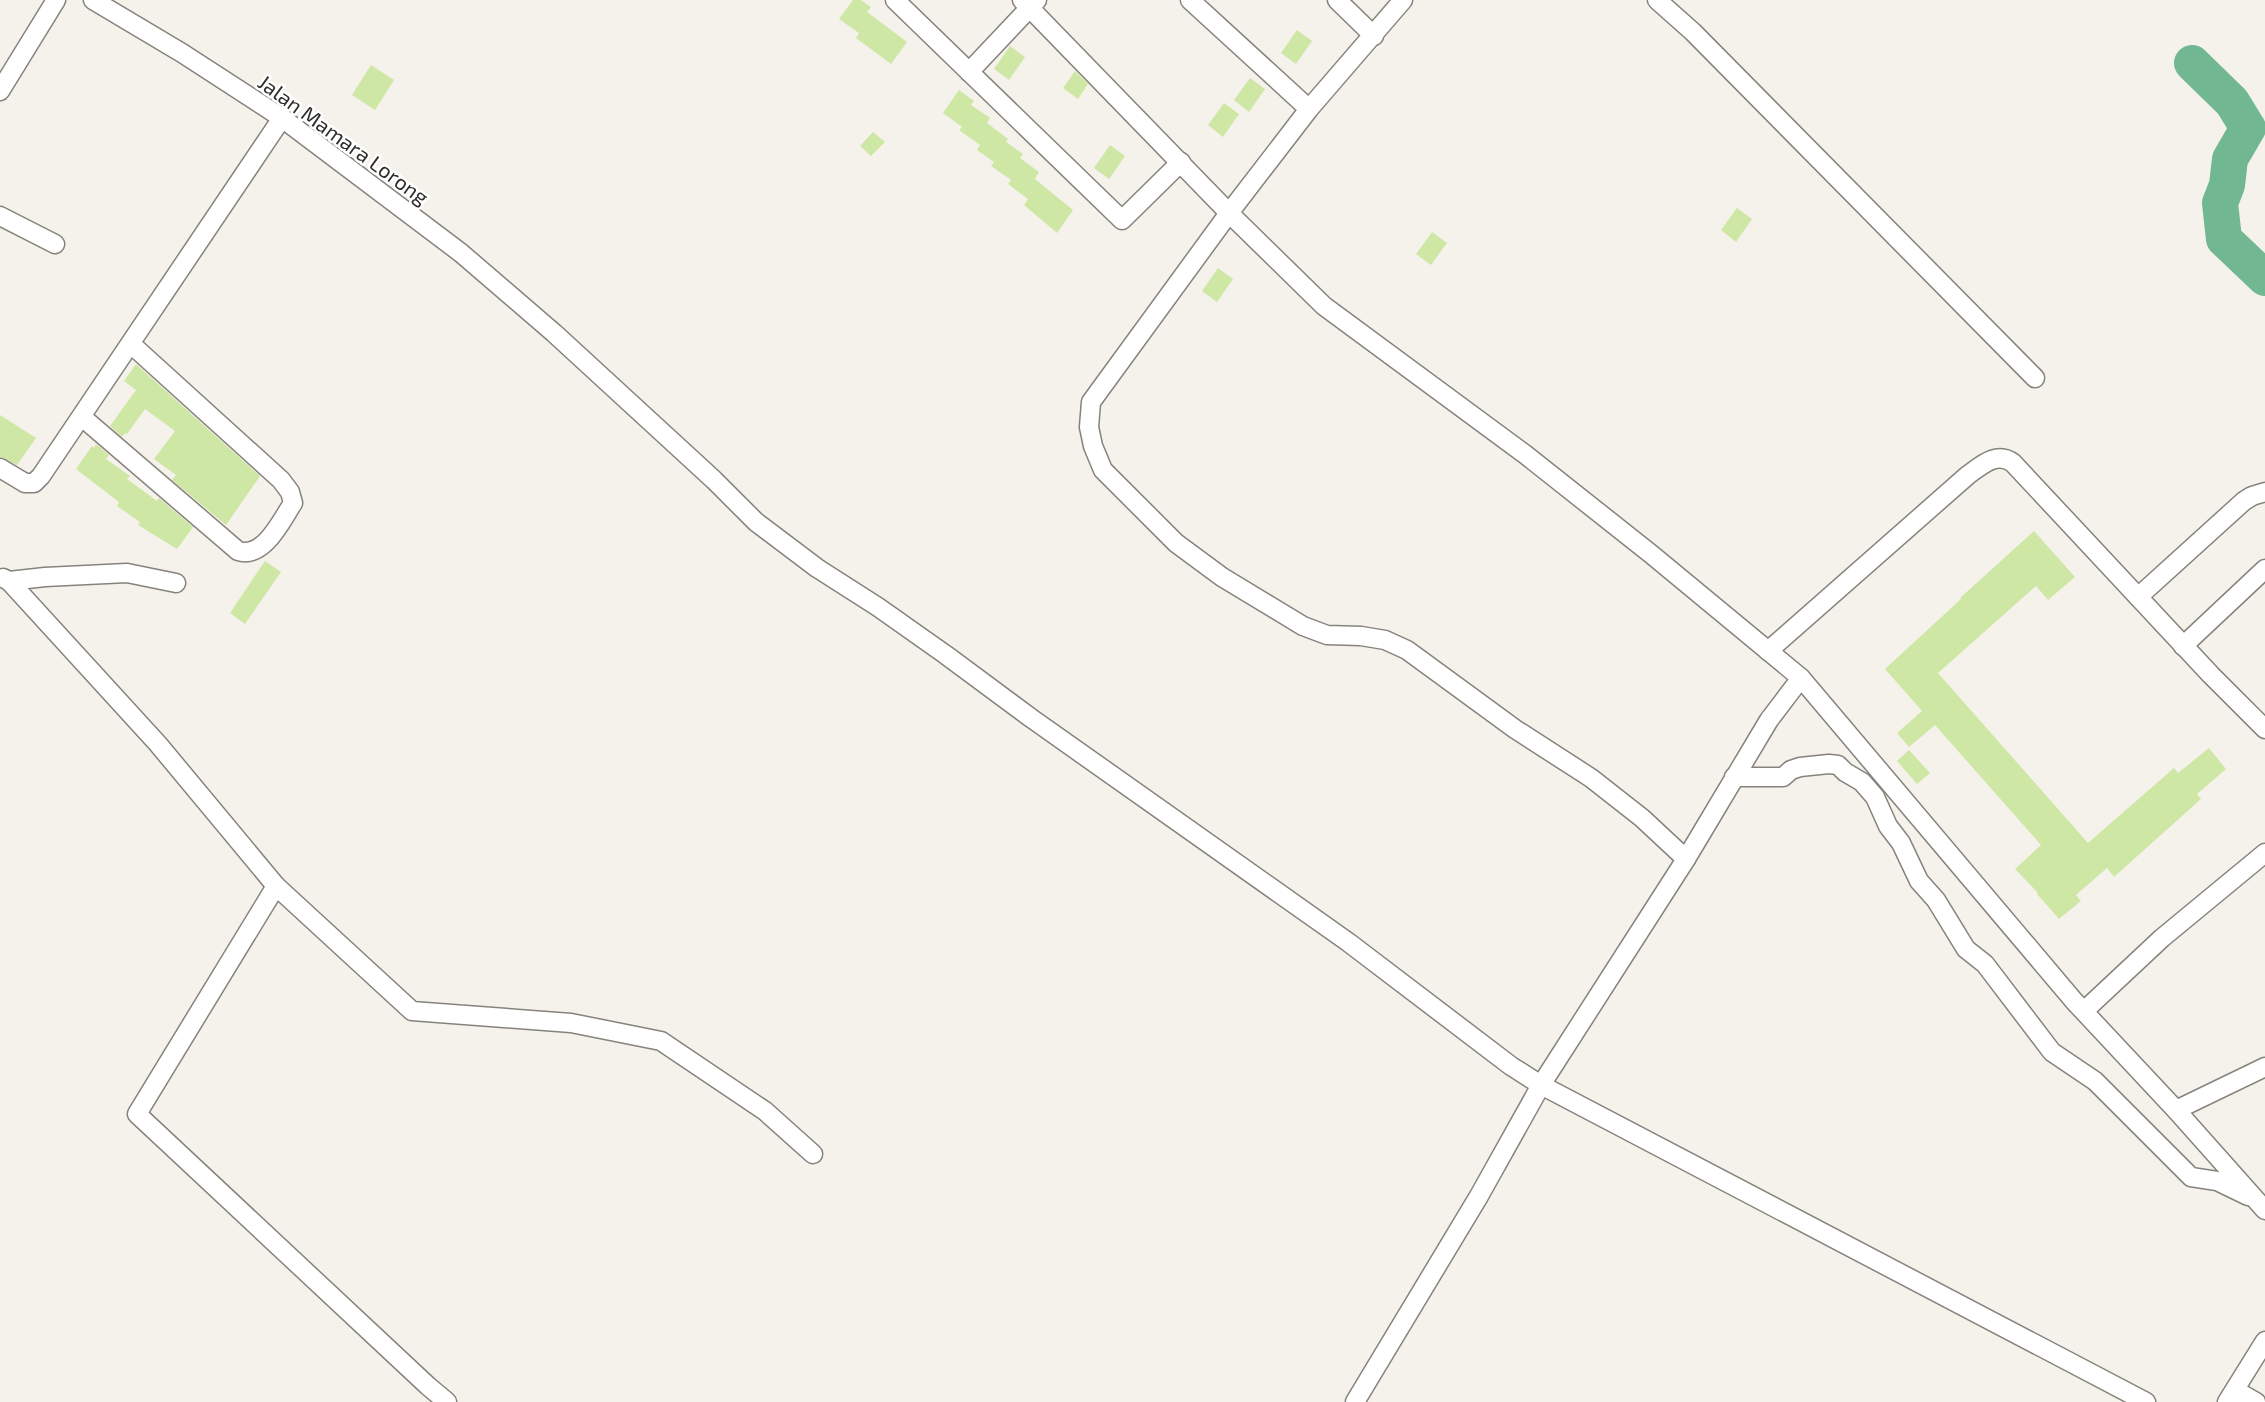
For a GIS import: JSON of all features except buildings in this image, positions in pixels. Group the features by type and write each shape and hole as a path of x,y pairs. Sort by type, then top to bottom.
{"street":[{"path":"0,91 56,0"},
{"name":"Jalan Mamara Lorong","path":"93,0 182,53 282,118 483,270 714,480 756,522 1348,942 1511,1066 1540,1085 2146,1402"},
{"path":"895,0 1122,220 1181,162"},
{"path":"1190,0 1309,109"},
{"path":"1337,0 1374,36"},
{"path":"1403,0 1309,109 1229,213 1092,402 1089,427 1093,446 1103,470 1176,543 1222,577 1303,626 1327,635 1361,636 1385,640 1407,650 1515,729 1591,778 1642,818 1686,859"},
{"path":"1657,0 1701,41 2035,378"},
{"path":"969,72 1030,3 1229,213 1324,306 1526,455 1651,554 1801,678 2084,1011 2260,1205"},
{"path":"0,468 25,483 34,483 41,476 282,118"},
{"path":"0,216 55,244"},
{"path":"82,417 238,551 248,553 259,549 268,540 293,503 292,497 281,480 131,344"},
{"path":"1768,651 1968,475 1982,465 2000,457 2013,463 2183,646 2265,729"},
{"path":"2138,597 2244,501 2265,492"},
{"path":"2183,646 2265,569"},
{"path":"5,579 127,573 176,583"},
{"path":"5,579 158,744 276,886 412,1011 571,1023 661,1041 765,1111 813,1154"},
{"path":"1354,1402 1479,1196 1540,1085 1686,859 1769,720 1801,678"},
{"path":"1734,777 1783,777 1791,770 1800,767 1829,764 1838,765 1853,778 1862,782 1875,797 1888,826 1901,843 1919,881 1936,900 1966,949 1985,964 2052,1052 2095,1081 2191,1177 2217,1181 2260,1205"},
{"path":"2084,1011 2162,938 2265,853"},
{"path":"276,886 136,1114 447,1402"},
{"path":"2176,1110 2265,1067"},
{"path":"2256,1402 2231,1396 2265,1341"}],"waterway":[{"path":"2192,63 2232,102 2248,128 2230,159 2227,185 2220,203 2224,239 2265,278"}]}
